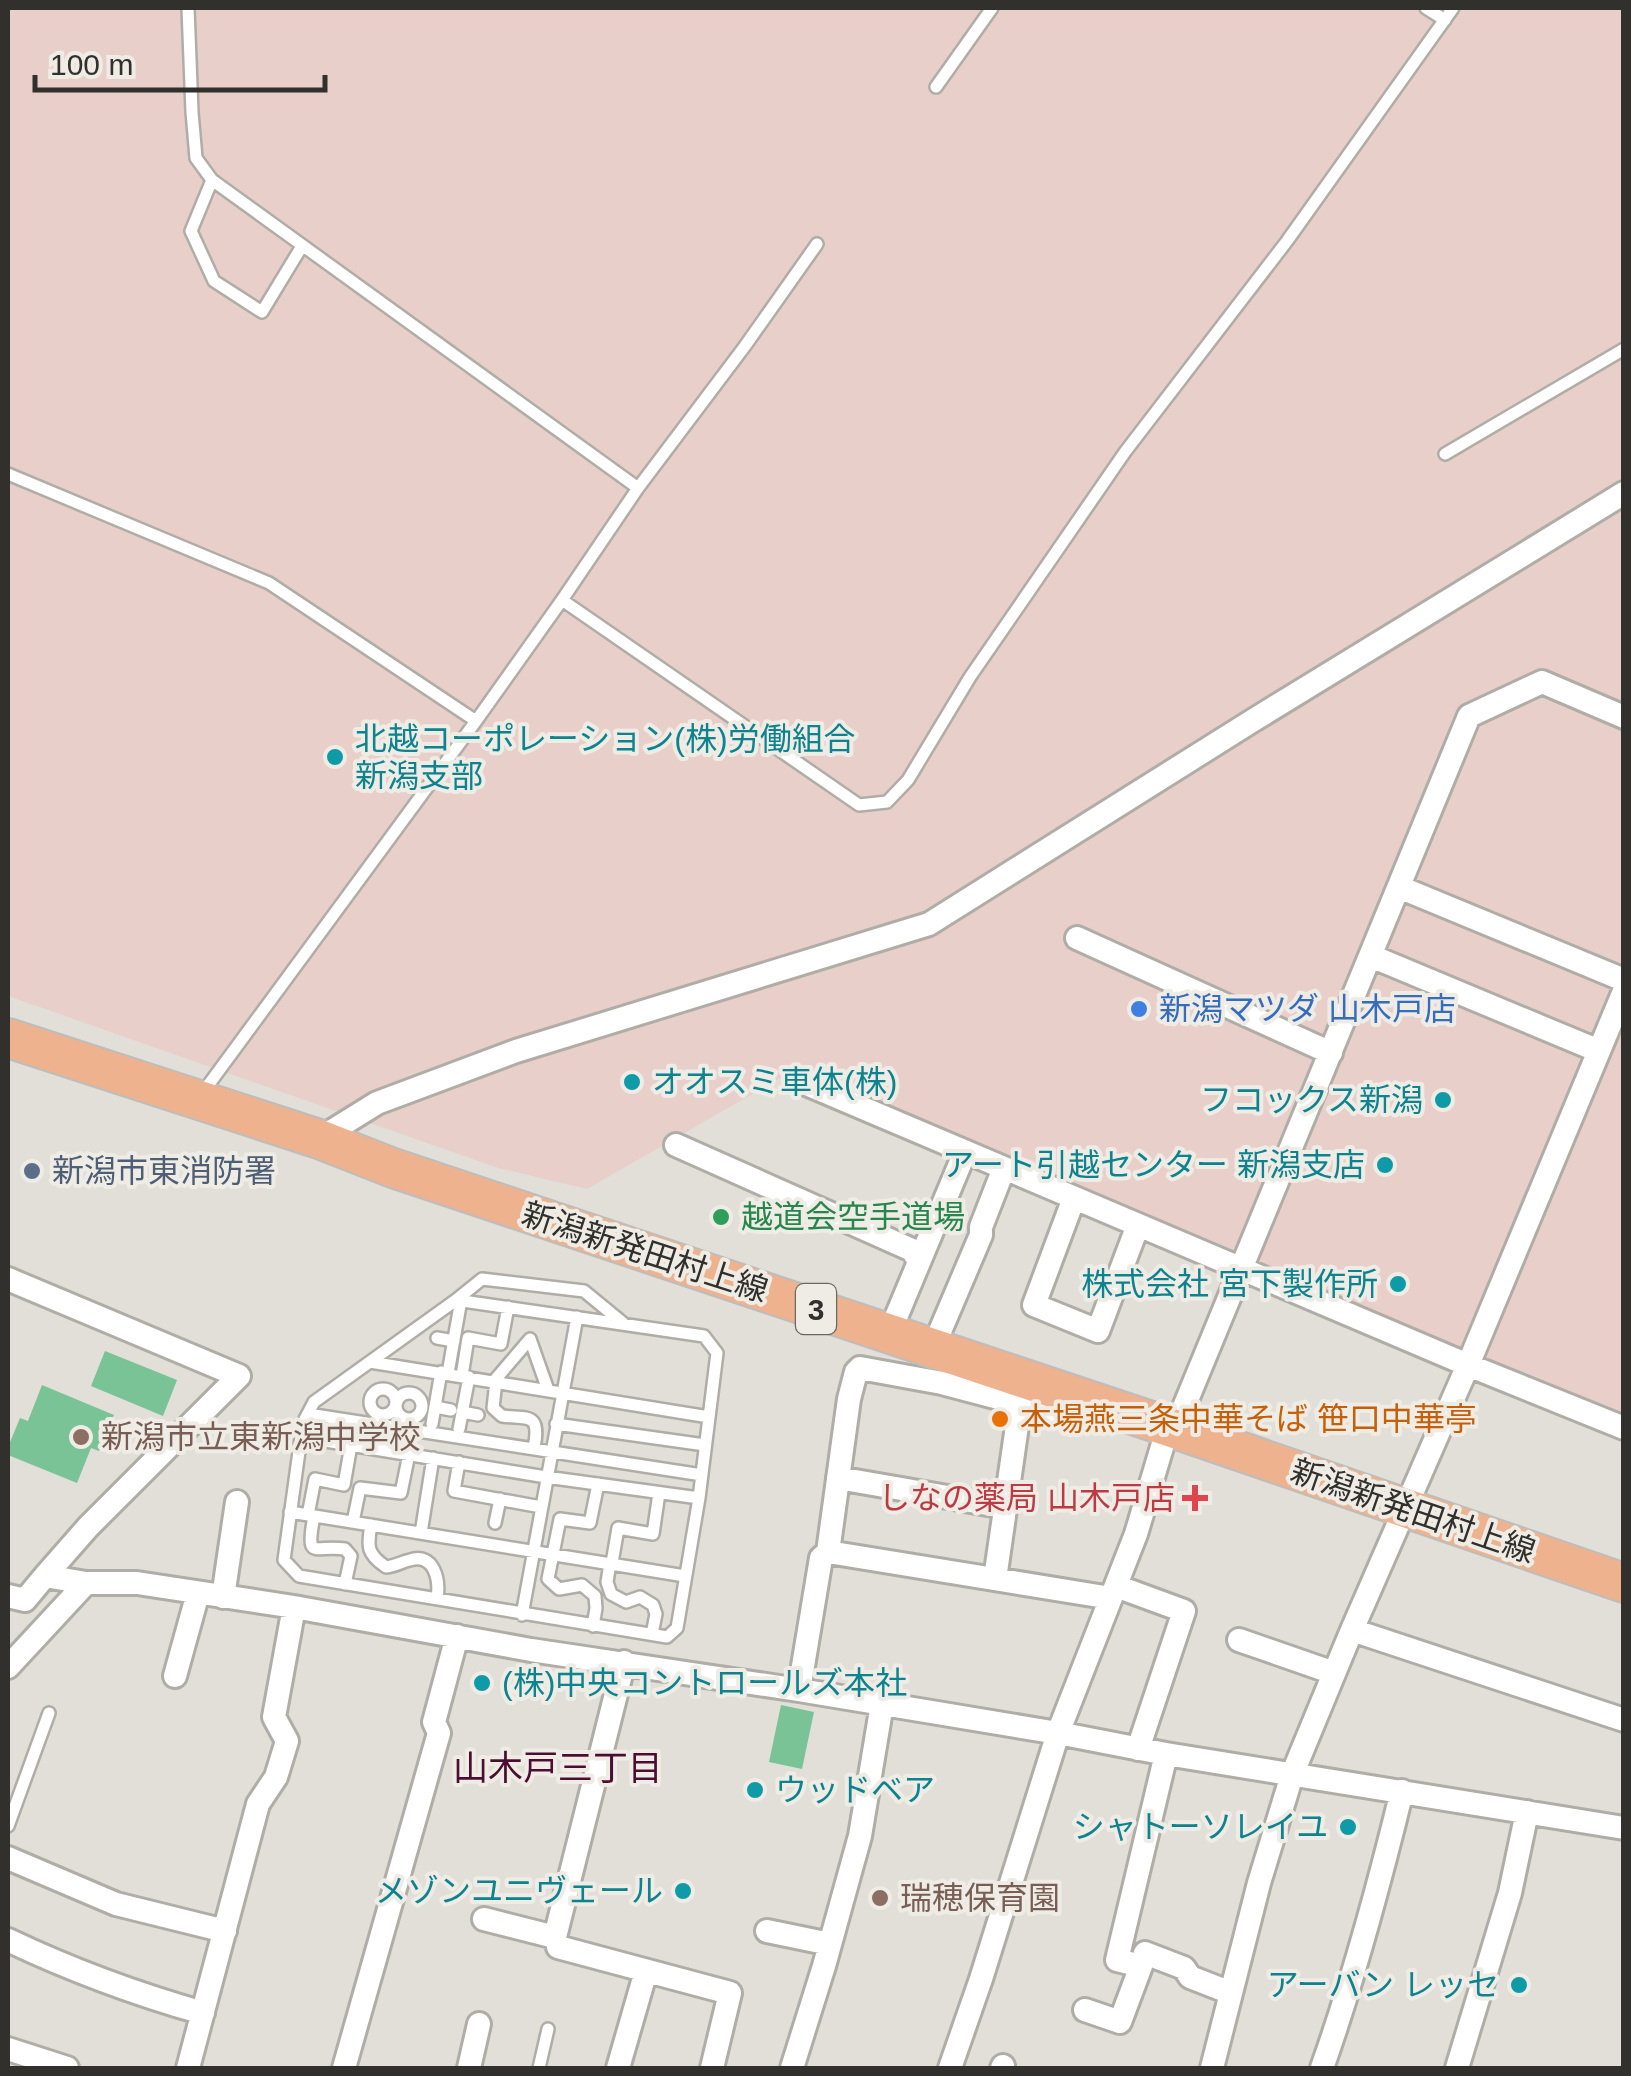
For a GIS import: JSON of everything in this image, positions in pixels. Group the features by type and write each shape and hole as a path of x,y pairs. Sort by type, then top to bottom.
{"main road":[{"name":"新潟新発田村上線","path":"8,1038 319,1138 393,1168 1624,1584"}],"street":[{"path":"319,1138 377,1103 516,1051 929,924 1624,493"},
{"path":"950,2068 1058,1733 1136,1534 1171,1428 1242,1270 1470,716 1542,682 1624,717"},
{"path":"1399,887 1624,980"},
{"path":"1076,938 1331,1053"},
{"path":"1371,956 1598,1051"},
{"path":"1212,2068 1259,1883 1292,1775 1624,991"},
{"path":"804,1084 1624,1428"},
{"path":"676,1146 912,1250 919,1261"},
{"path":"889,1334 965,1152"},
{"path":"932,1350 981,1235 1004,1168"},
{"path":"1074,1198 1034,1305 1098,1331 1138,1225"},
{"path":"8,1279 238,1376 88,1527 25,1600 8,1596"},
{"path":"799,1690 821,1558 828,1552 856,1372 860,1368 942,1383 1051,1412 1056,1390"},
{"path":"995,1579 1020,1404"},
{"path":"838,1478 1005,1507"},
{"path":"222,1597 237,1502"},
{"path":"828,1552 995,1579 1113,1592 1184,1611 1138,1749"},
{"path":"45,1576 138,1583 294,1607 530,1650 799,1690 1624,1828"},
{"path":"8,1667 86,1582"},
{"path":"175,1676 198,1593"},
{"path":"188,2068 258,1804 276,1777 287,1740 274,1717 294,1607"},
{"path":"1352,1630 1624,1720"},
{"path":"344,2068 438,1733 434,1722 457,1636"},
{"path":"1238,1640 1334,1673"},
{"path":"484,1919 555,1937 624,1662"},
{"path":"792,2068 860,1836 882,1704"},
{"path":"1085,2010 1120,2022 1140,1966 1117,1960 1166,1754"},
{"path":"1322,2068 1402,1791"},
{"path":"1457,2068 1510,1893 1527,1812"},
{"path":"8,1858 116,1904 224,1931"},
{"path":"767,1932 830,1944"},
{"path":"8,1940 141,1995 204,2012"},
{"path":"558,1947 730,1993 712,2068"},
{"path":"1145,1953 1184,1968 1190,1977 1232,1992"},
{"path":"618,2068 646,1971"},
{"path":"469,2068 479,2024"},
{"path":"8,2049 67,2068"}],"lane":[{"path":"188,8 196,158 212,180 638,488"},
{"path":"936,87 992,8"},
{"path":"1426,8 1444,20"},
{"path":"562,600 860,806 888,802 908,780 970,677 1125,452 1286,241 1453,8"},
{"path":"212,180 190,231 214,280 262,312 302,246"},
{"path":"197,1101 476,721 638,488 817,244"},
{"path":"1445,454 1624,349"},
{"path":"8,474 268,583 476,721"},
{"path":"459,1300 704,1336 717,1353 699,1498 677,1628 667,1637 299,1576 284,1560 301,1437 314,1402 459,1300 482,1279 584,1291 624,1324"},
{"path":"459,1300 454,1341 460,1428"},
{"path":"432,1424 435,1407 455,1374 468,1338 501,1344 508,1307"},
{"path":"522,1615 577,1318"},
{"path":"437,1338 454,1341"},
{"path":"534,1448 536,1436 531,1420 524,1416 502,1416 493,1408 495,1381 530,1339 548,1390"},
{"path":"370,1362 709,1417"},
{"path":"384,1388 390,1364"},
{"path":"410,1393 416,1368"},
{"path":"435,1407 478,1414"},
{"path":"308,1414 702,1475"},
{"path":"556,1424 705,1445"},
{"path":"301,1437 699,1498"},
{"path":"345,1584 350,1556 346,1549 322,1550 311,1544 310,1538 315,1479 344,1485 351,1445"},
{"path":"354,1522 360,1488 401,1493 409,1454"},
{"path":"421,1533 433,1458"},
{"path":"459,1462 454,1491 541,1507"},
{"path":"592,1626 594,1596 582,1585 559,1590 548,1578 560,1518 590,1523 598,1484"},
{"path":"652,1634 656,1614 653,1605 640,1598 626,1602 611,1594 607,1582 618,1528 653,1534 659,1492"},
{"path":"495,1523 500,1499"},
{"path":"290,1512 686,1576"},
{"path":"371,1525 370,1552 374,1559 386,1567 424,1559 438,1576 436,1598"},
{"path":"8,1826 49,1713"},
{"path":"539,2068 548,2029"}],"shaded area":[{"path":"8,8 1623,8 1623,1417 789,1073 587,1189 498,1168 8,996"}],"green space":[{"path":"105,1351 177,1380 163,1416 91,1386"},
{"path":"42,1385 114,1415 99,1451 91,1448 77,1483 8,1455 20,1418 28,1421"},
{"path":"781,1705 814,1712 802,1769 769,1762"}],"place":[{"name":"北越コーポレーション(株)労働組合 新潟支部","path":"335,757"},
{"name":"新潟マツダ 山木戸店","path":"1139,1009"},
{"name":"オオスミ車体(株)","path":"632,1082"},
{"name":"フコックス新潟","path":"1443,1100"},
{"name":"アート引越センター 新潟支店","path":"1385,1165"},
{"name":"新潟市東消防署","path":"32,1171"},
{"name":"越道会空手道場","path":"721,1217"},
{"name":"株式会社 宮下製作所","path":"1398,1284"},
{"name":"本場燕三条中華そば 笹口中華亭","path":"1000,1419"},
{"name":"新潟市立東新潟中学校","path":"81,1437"},
{"name":"しなの薬局 山木戸店","path":"1195,1498"},
{"name":"(株)中央コントロールズ本社","path":"482,1683"},
{"name":"ウッドベア","path":"755,1790"},
{"name":"シャトーソレイユ","path":"1348,1827"},
{"name":"メゾンユニヴェール","path":"683,1891"},
{"name":"瑞穂保育園","path":"880,1898"},
{"name":"アーバン レッセ","path":"1519,1985"}],"district":[{"name":"山木戸三丁目","path":"558,1767"}]}
